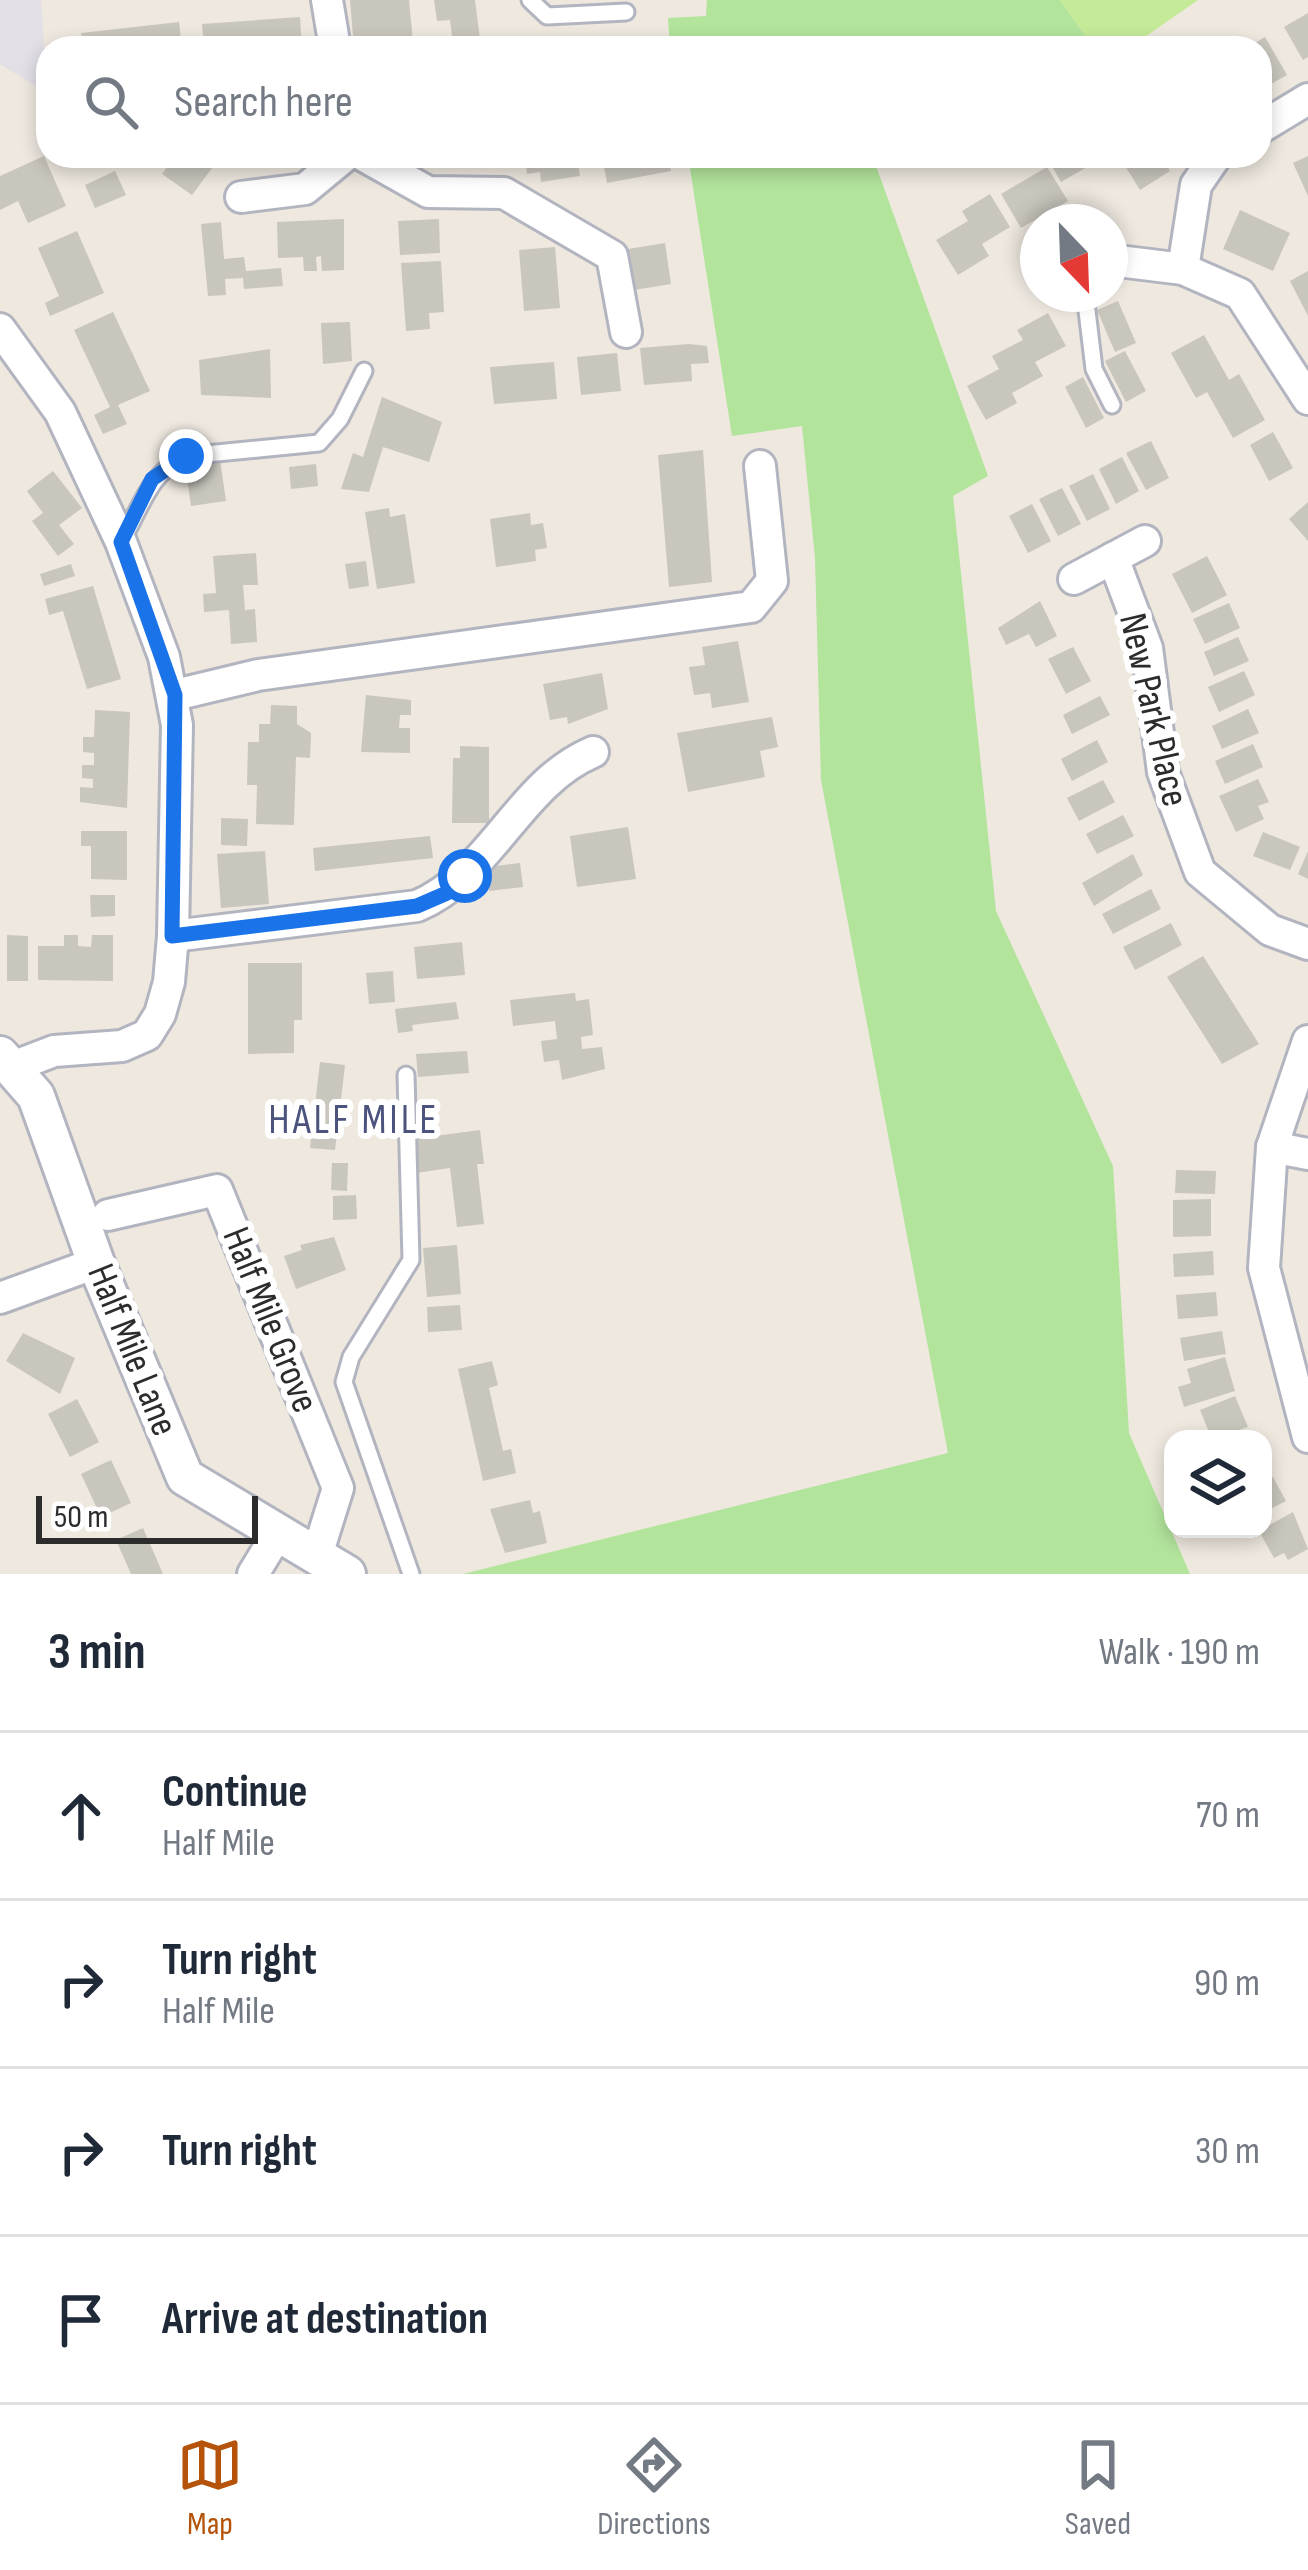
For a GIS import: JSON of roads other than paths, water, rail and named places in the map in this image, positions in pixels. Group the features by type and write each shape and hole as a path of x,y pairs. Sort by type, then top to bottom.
{"street":[{"path":"327,0 333,36"},
{"path":"1272,121 1308,99"},
{"path":"241,197 304,188 330,168"},
{"path":"386,168 428,191 504,193 612,256 626,332"},
{"path":"1183,269 1196,185 1208,168"},
{"path":"1128,262 1183,269 1240,294 1308,398"},
{"path":"0,329 59,412 121,542 175,695 170,982 147,1035 122,1046 7,1060"},
{"path":"175,695 258,675 751,608 772,581 760,466"},
{"name":"New Park Place","path":"1074,579 1145,541"},
{"name":"New Park Place","path":"1113,558 1147,648 1163,772 1200,872 1270,930 1308,944"},
{"path":"172,936 417,906 447,893 559,771 593,752"},
{"path":"1308,1041 1272,1147 1264,1268 1308,1437"},
{"name":"Half Mile Lane","path":"7,1060 36,1096 96,1263 185,1478 332,1565"},
{"path":"1272,1147 1308,1154"},
{"name":"Half Mile Grove","path":"108,1215 218,1190 338,1488 332,1565"},
{"path":"0,1298 96,1263"},
{"path":"253,1574 278,1532"}],"lane":[{"path":"530,0 547,16 626,12"},
{"path":"1086,312 1094,369 1112,405"},
{"path":"121,542 152,479 168,464 186,456 319,443 340,419 364,371"},
{"path":"406,1075 410,1260 350,1357 344,1382 411,1574"}],"district":[{"name":"HALF MILE","path":"354,1120"}]}
